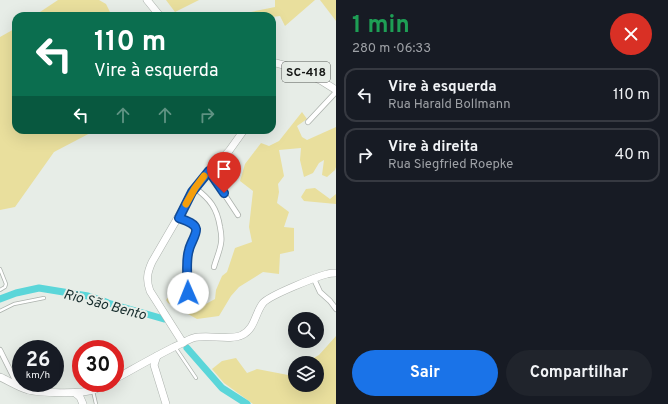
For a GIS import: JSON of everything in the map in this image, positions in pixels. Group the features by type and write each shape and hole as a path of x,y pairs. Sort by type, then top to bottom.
{"street":[{"path":"147,0 157,12"},
{"name":"SC-418","path":"276,63 305,72 323,81 336,91"},
{"path":"308,122 336,91"},
{"path":"183,343 150,291 147,277 152,262 179,218 195,188 229,150 241,134"},
{"path":"209,171 238,215"},
{"path":"195,188 210,202 216,211 218,219 221,244 214,267"},
{"path":"179,218 196,228 188,254 188,293"},
{"path":"124,374 183,343 199,337 233,337 242,335 252,326 261,306 267,300 279,293 326,274 336,273"},
{"path":"314,279 322,295 330,301 336,309"},
{"path":"0,350 12,374"},
{"path":"157,356 154,365 166,404"},
{"path":"147,362 154,365"},
{"path":"0,377 12,383"},
{"path":"36,392 83,392"},
{"path":"82,402 85,394 88,392"},
{"path":"76,393 82,402"}],"lane":[{"path":"0,269 6,284 5,287 1,288"},
{"path":"0,311 21,302 44,298"},
{"path":"175,347 196,378"},
{"path":"90,392 96,404"}],"shaded area":[{"path":"58,0 99,0 106,4 110,12 40,12"},
{"path":"166,0 199,0 175,12"},
{"path":"275,0 315,0 285,26 280,16 276,16 276,12 251,12 275,7"},
{"path":"320,0 336,0 336,21"},
{"path":"12,30 12,134 88,134 54,152 15,207 0,210 0,37"},
{"path":"302,112 307,119 297,126 302,137 307,140 336,127 336,167 335,170 327,177 322,175 324,160 319,163 313,173 304,177 300,160 301,148 279,150 284,176 278,184 279,192 277,203 289,212 284,227 294,228 294,251 280,254 279,274 263,272 239,287 231,296 219,316 197,319 168,303 166,300 170,295 175,295 191,307 204,305 215,299 216,290 222,276 227,272 235,248 252,242 249,227 253,191 240,181 245,164 261,143 269,146 279,141"},
{"path":"315,188 330,199 336,194 336,204 304,201 301,197 306,189"},
{"path":"336,336 336,404 253,404 224,383 212,369 222,361 236,358 247,373 257,369 288,375 288,392 324,392 324,356 317,356"}],"waterway":[{"name":"Rio São Bento","path":"0,299 16,293 39,288 88,296 164,319"},
{"name":"Rio São Bento","path":"187,348 222,388 247,404"}],"slow traffic":[{"path":"186,204 192,192 204,176"}],"route":[{"path":"188,293 187,258 190,244 196,233 196,228 179,218 192,192 209,171 224,193"}]}
